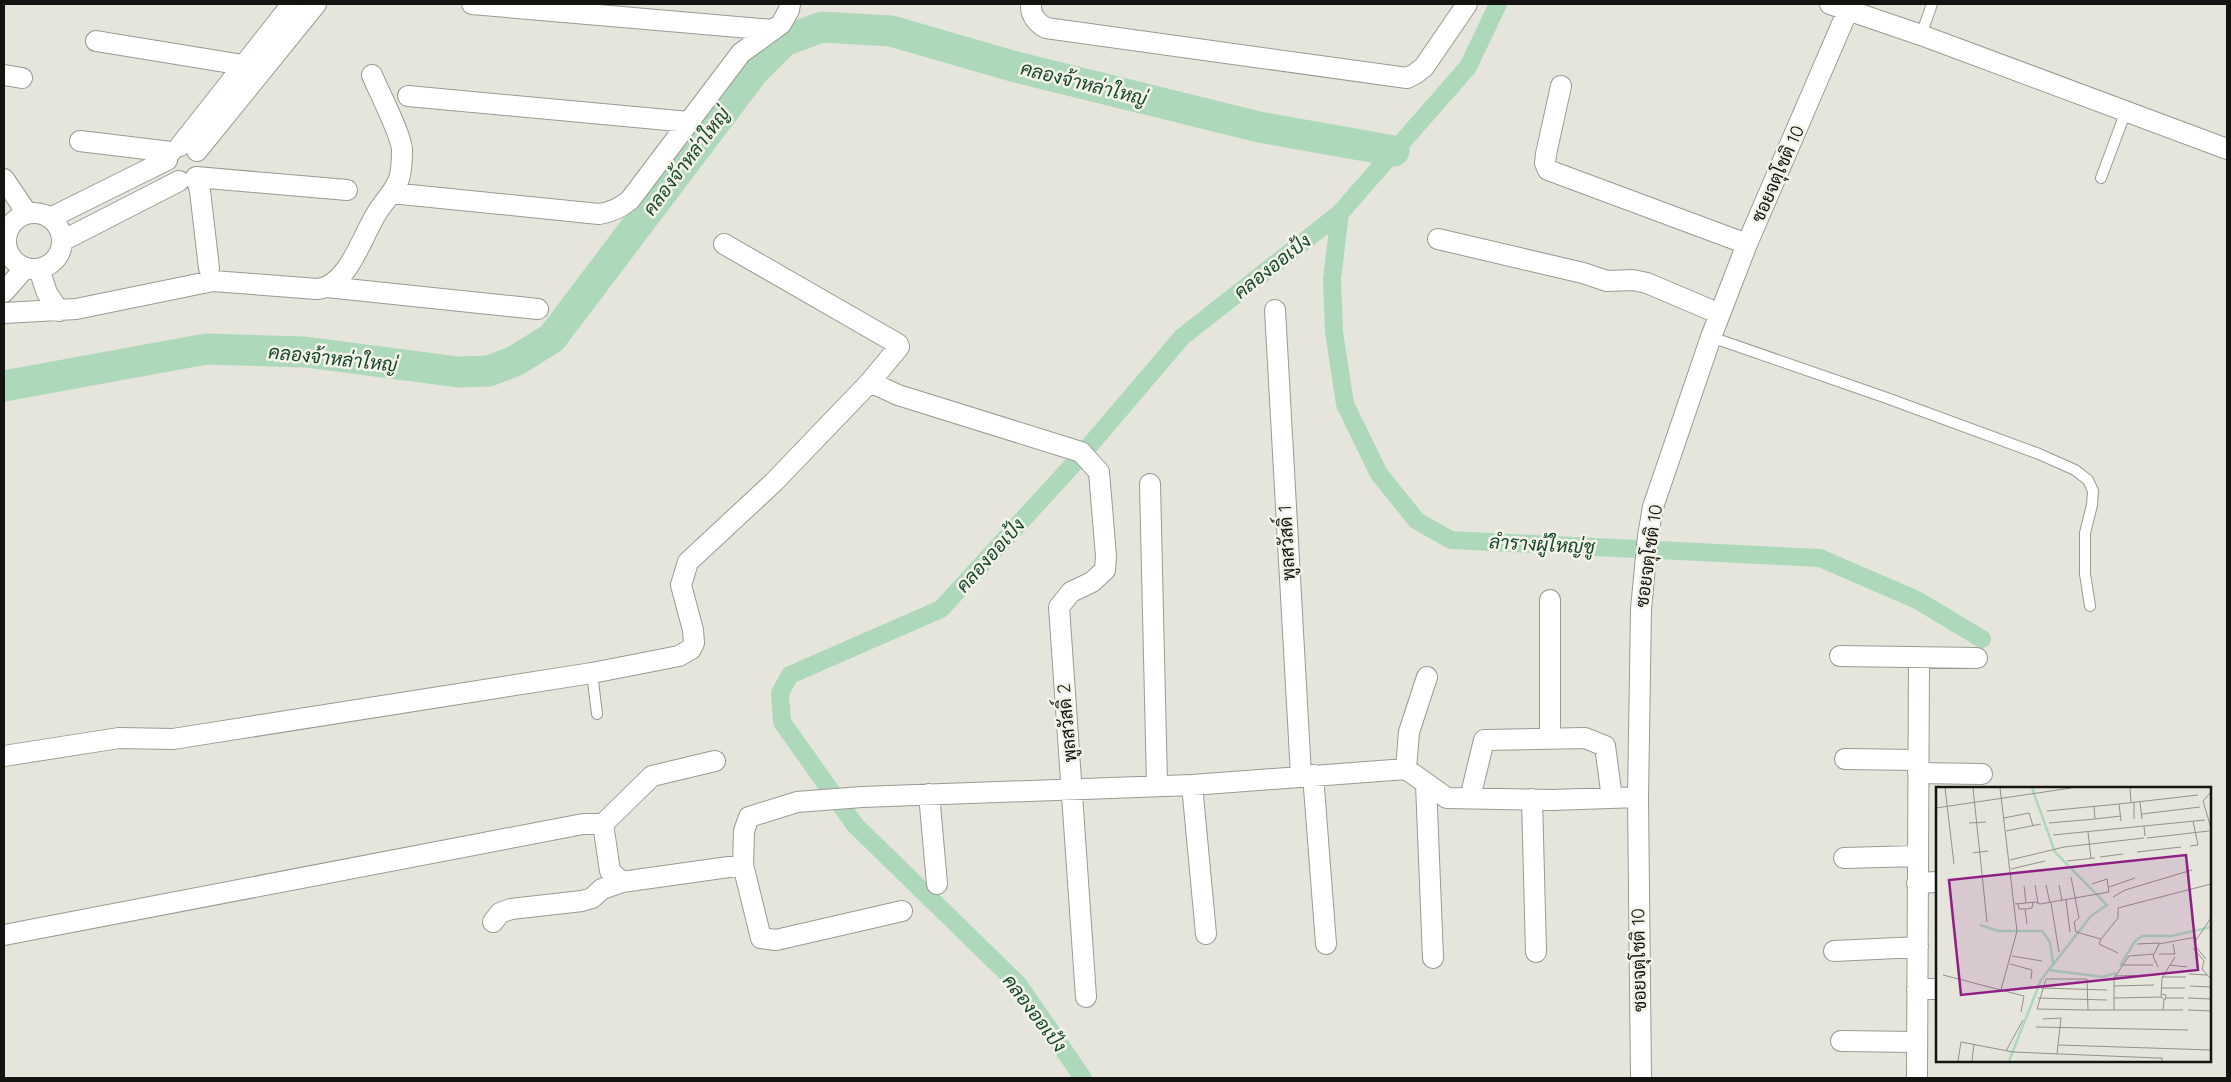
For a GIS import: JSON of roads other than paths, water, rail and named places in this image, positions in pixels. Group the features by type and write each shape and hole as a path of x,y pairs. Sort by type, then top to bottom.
{"street":[{"path":"250,70 292,4"},
{"path":"316,4 250,70 179,152 170,175 188,179 347,190"},
{"path":"472,4 773,30"},
{"path":"391,193 599,214 611,212 630,200 741,53 781,24 789,10 790,4"},
{"path":"1031,4 1030,11 1040,24 1046,28 1407,78 1416,74 1424,67 1467,4"},
{"path":"1839,7 1921,35 2227,149"},
{"name":"ซอยจตุโชติ 10","path":"1641,1078 1638,797 1640,609 1646,552 1654,507 1711,337 1839,7"},
{"path":"96,41 250,70"},
{"path":"327,287 336,281 347,268 377,212 399,178 402,163 402,146 372,75"},
{"path":"1561,86 1546,154 1545,163 1548,170 1747,244"},
{"path":"408,96 689,122"},
{"path":"62,241 200,173 202,161 179,152 80,141"},
{"path":"50,218 179,152"},
{"path":"4,179 27,213"},
{"path":"188,179 200,191 209,268"},
{"path":"4,292 32,268 50,264 57,258 62,241 61,232 50,218 35,212 19,216 6,226 6,259 32,268 59,311"},
{"path":"1438,239 1583,273 1607,281 1633,280 1647,283 1720,314"},
{"path":"4,756 119,738 173,739 592,673 679,656 692,649 694,643 693,630 681,585 688,562 774,482 870,382 899,347 898,344 724,244"},
{"path":"4,312 59,311 213,280 317,289 327,287 538,309"},
{"name":"พูลสวัสดิ์ 1","path":"1274,310 1307,775 1326,944"},
{"name":"พูลสวัสดิ์ 2","path":"870,382 898,395 1081,452 1099,472 1106,556 1105,570 1092,582 1071,592 1060,607 1061,650 1086,997"},
{"path":"1150,484 1157,785"},
{"path":"1550,600 1550,738"},
{"path":"1840,656 1977,658"},
{"path":"1917,1078 1918,947 1916,856 1919,658"},
{"path":"1406,768 1409,732 1427,676"},
{"path":"1470,798 1484,740 1585,738 1605,746 1612,798"},
{"path":"1845,760 1982,774"},
{"path":"4,935 583,824 604,824 652,776 715,761"},
{"path":"902,911 776,940 765,939 759,935 743,865 744,830 749,817 797,802 862,796 1192,784 1406,768 1447,798 1638,797"},
{"path":"1192,784 1206,934"},
{"path":"1426,784 1433,958"},
{"path":"929,794 936,884"},
{"path":"1532,799 1536,952"},
{"path":"604,824 610,871 622,882"},
{"path":"1844,858 1916,856"},
{"path":"494,922 500,913 511,909 582,901 592,898 602,889 622,882 743,865"},
{"path":"1916,883 1936,882"},
{"path":"1834,951 1918,947"},
{"path":"1917,989 1936,989"},
{"path":"1841,1042 1916,1042"}],"lane":[{"path":"1921,35 1932,4"},
{"path":"2101,178 2126,111"},
{"path":"1711,337 1884,397 2039,454 2076,470 2088,480 2093,491 2092,505 2085,533 2085,574 2090,606"},
{"path":"592,673 597,714"}],"waterway":[{"name":"คลองออเป้ง","path":"1083,1078 1018,984 855,825 782,722 780,693 790,675 941,609 1079,458 1182,337 1340,213 1468,67 1498,4"},
{"name":"คลองจ้าหล่าใหญ่","path":"4,386 206,349 305,352 458,372 489,371 515,361 552,338 753,72 784,41 822,27 891,31 1016,67 1259,127 1394,151"},
{"name":"ลำรางผู้ใหญ่ชู","path":"1340,213 1332,279 1334,332 1345,404 1379,474 1417,521 1451,540 1820,558 1917,600 1982,639"}]}
